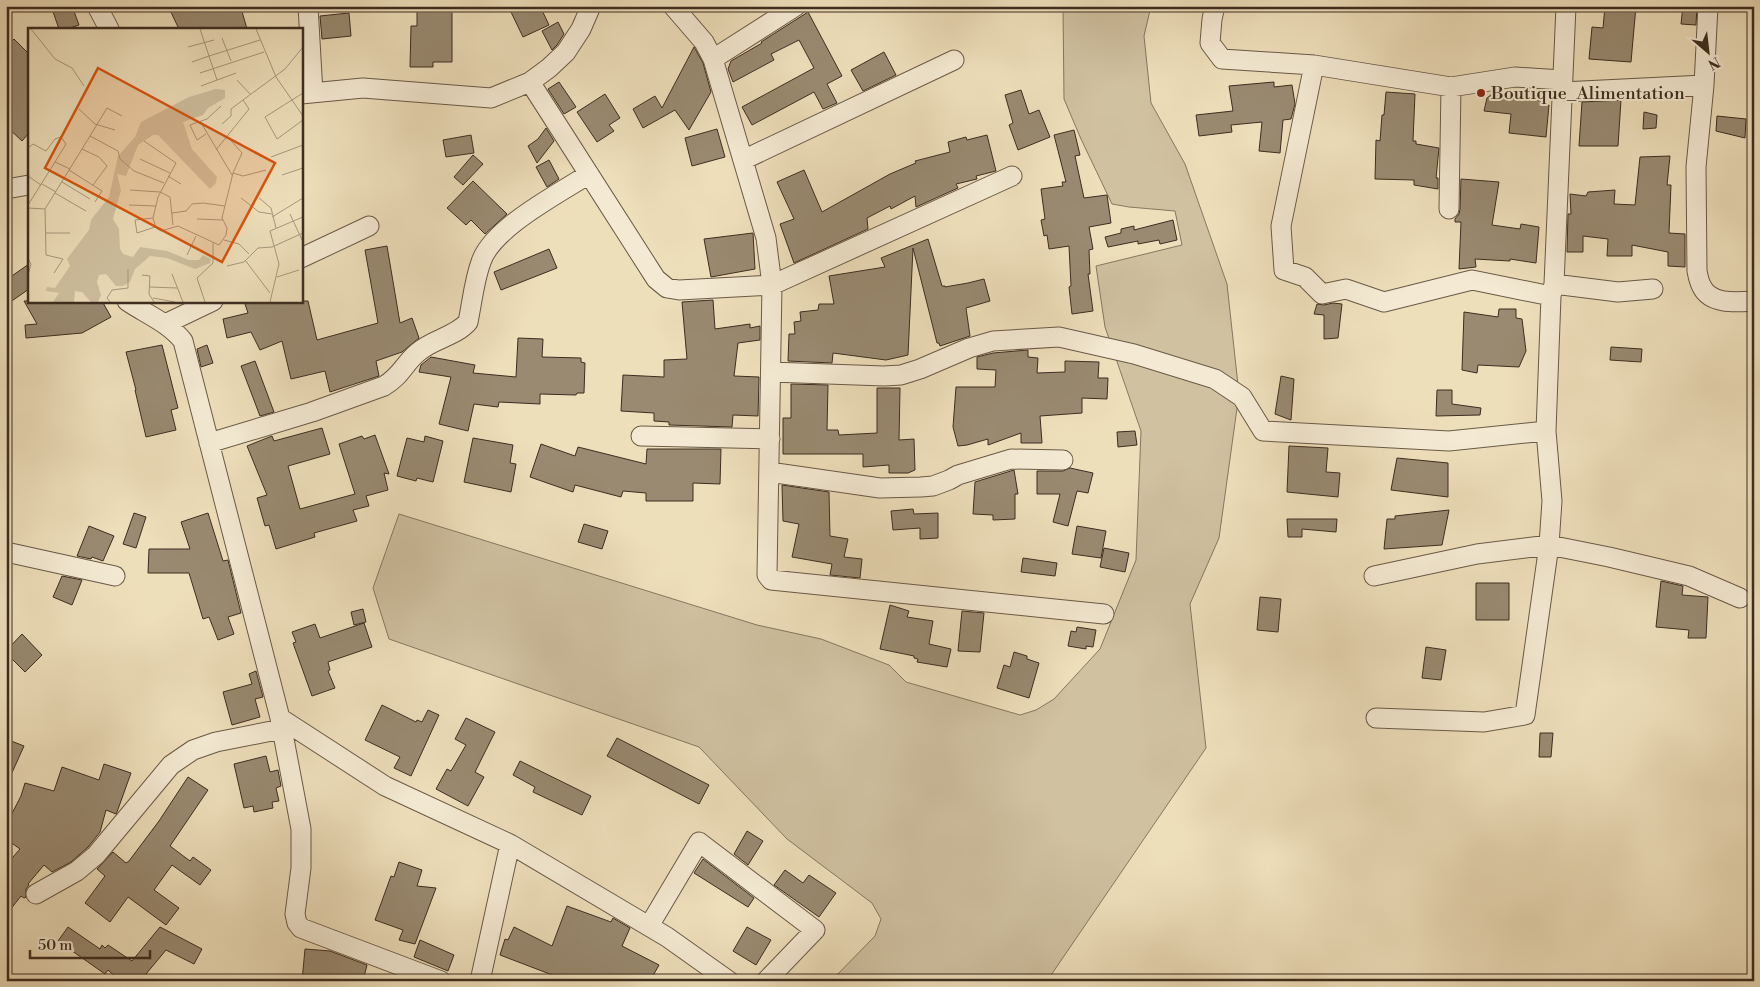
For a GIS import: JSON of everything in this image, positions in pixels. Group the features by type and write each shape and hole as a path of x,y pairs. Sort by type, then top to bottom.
{"street":[{"path":"97,6 108,28"},
{"path":"308,6 307,93 363,88 490,98 530,82 549,68 566,52 581,29 591,6"},
{"path":"673,6 704,42 713,59 766,238 772,285 767,575 771,580 1104,614"},
{"path":"713,59 796,6"},
{"path":"1215,6 1210,44 1222,59 1314,65 1452,87 1515,77 1562,86 1704,85"},
{"path":"1376,718 1484,722 1526,715 1549,545 1552,501 1546,431 1566,6"},
{"path":"1708,6 1704,85 1696,167 1697,272 1702,288 1708,294 1725,302 1754,301"},
{"path":"743,160 954,60"},
{"path":"1314,65 1281,226 1284,270 1305,278 1322,294 1346,289 1384,302 1472,280 1553,290 1618,292 1654,288"},
{"path":"530,82 656,279 662,286 678,290 772,285 1012,176"},
{"path":"1449,209 1452,87"},
{"path":"209,443 312,412 384,386 394,380 416,353 429,344 463,328 468,322 481,262 490,245 506,228 589,174"},
{"path":"6,190 28,185"},
{"path":"302,258 369,226"},
{"path":"129,302 165,324 183,342 281,724 301,829 301,868 295,914 297,923 302,928 441,981"},
{"path":"165,324 210,302"},
{"path":"771,372 901,375 969,348 994,341 1059,337 1134,354 1215,379 1242,397 1263,431 1449,440 1546,431"},
{"path":"641,436 770,439"},
{"path":"769,472 880,488 921,487 933,486 958,475 1011,459 1063,460"},
{"path":"1374,576 1477,554 1549,545 1689,576 1740,598"},
{"path":"6,552 115,576"},
{"path":"36,894 77,871 96,855 171,765 193,750 281,724 385,786 510,844 667,937 729,981"},
{"path":"649,926 699,842 815,930 766,981"},
{"path":"480,981 510,844"}],"shaded area":[{"path":"1063,6 1151,6 1144,36 1151,103 1185,164 1227,284 1239,394 1219,538 1190,604 1206,748 1047,981 831,981 875,936 881,919 872,903 787,839 699,747 389,639 373,588 399,514 757,625 821,639 889,665 906,682 1020,715 1036,710 1054,699 1100,649 1136,560 1141,431 1105,327 1096,266 1182,245 1175,211 1112,204 1064,99"}],"building":[{"path":"51,6 72,6 79,25 70,28 59,28"},
{"path":"168,6 195,6 198,11 216,6 236,6 237,9 241,8 247,28 179,28"},
{"path":"417,6 446,6 446,11 452,11 452,62 433,62 433,67 410,67 411,26 417,26"},
{"path":"518,6 540,6 549,25 523,37 510,10"},
{"path":"1605,6 1636,6 1631,62 1589,59 1592,27 1603,28"},
{"path":"1683,6 1697,6 1696,25 1681,24"},
{"path":"808,12 842,76 827,84 837,103 823,109 814,92 752,125 742,107 814,68 799,40 771,54 774,60 733,82 728,69 731,61"},
{"path":"349,13 351,36 322,39 320,16"},
{"path":"558,22 564,34 552,50 542,31"},
{"path":"14,39 28,53 28,134 22,141 6,126 6,47"},
{"path":"694,47 703,63 711,92 689,130 675,110 643,128 633,109 655,96 662,108"},
{"path":"884,52 896,75 863,91 851,70"},
{"path":"559,82 576,107 564,114 548,89"},
{"path":"1274,82 1274,87 1292,85 1295,104 1291,119 1283,120 1280,153 1259,151 1262,122 1231,125 1232,132 1199,136 1196,115 1233,111 1229,86"},
{"path":"1021,90 1029,114 1039,110 1050,137 1018,150 1009,125 1013,123 1005,95"},
{"path":"1386,92 1415,94 1413,141 1416,141 1416,144 1439,148 1436,178 1438,178 1438,189 1414,185 1414,180 1375,179 1376,140 1380,141"},
{"path":"605,94 620,118 609,125 614,131 597,142 577,112"},
{"path":"1492,94 1502,95 1502,97 1544,101 1544,104 1549,105 1546,137 1509,133 1511,114 1484,111 1487,98"},
{"path":"1621,100 1618,146 1579,146 1582,102"},
{"path":"1644,112 1657,115 1656,128 1643,129"},
{"path":"1717,116 1746,119 1745,138 1716,131"},
{"path":"546,128 554,141 537,163 528,146 538,139"},
{"path":"717,129 725,157 692,166 685,138"},
{"path":"1074,130 1080,155 1075,156 1084,198 1107,195 1111,223 1089,227 1093,249 1089,250 1090,274 1088,274 1093,311 1072,314 1069,287 1071,286 1069,246 1049,249 1047,235 1044,236 1041,220 1045,219 1041,189 1063,186 1062,182 1066,182 1054,135"},
{"path":"471,135 474,153 446,157 443,140"},
{"path":"987,135 996,171 976,176 977,179 956,184 958,188 916,207 915,196 891,209 890,206 867,218 868,229 794,263 780,224 794,219 777,182 804,170 822,212 890,174 916,163 915,161 950,152 948,142 966,137 967,140"},
{"path":"473,155 483,164 463,185 454,177"},
{"path":"1670,156 1667,185 1671,185 1669,233 1685,234 1685,267 1668,266 1668,252 1632,245 1632,256 1607,256 1608,239 1583,236 1583,252 1567,252 1568,214 1571,214 1570,194 1586,196 1588,192 1615,190 1614,204 1635,205 1640,157"},
{"path":"549,160 559,179 547,187 536,167"},
{"path":"1461,179 1499,182 1492,225 1520,229 1521,224 1539,227 1536,263 1510,259 1510,261 1475,259 1476,267 1459,269 1461,222 1455,222 1455,219 1460,209"},
{"path":"473,181 507,214 485,234 471,220 466,225 447,208"},
{"path":"1173,220 1177,240 1160,244 1159,240 1138,244 1138,241 1108,247 1105,237 1121,233 1121,229 1134,226 1134,230"},
{"path":"753,233 755,269 711,277 704,239"},
{"path":"928,239 942,286 984,279 990,301 966,308 970,336 940,346 937,343 913,248 908,355 886,360 833,353 832,363 788,361 789,334 795,334 794,322 801,321 800,312 818,310 819,304 834,304 829,276 885,267 881,258"},
{"path":"387,246 400,323 412,318 419,338 402,352 376,361 379,376 330,392 325,371 291,379 282,341 260,350 251,332 227,338 223,319 248,313 244,302 308,301 317,340 378,323 365,250"},
{"path":"549,249 557,268 501,290 494,272"},
{"path":"28,265 28,290 6,305 6,280"},
{"path":"713,300 715,329 750,324 750,328 760,326 760,340 738,343 734,376 759,377 758,416 733,415 732,427 669,425 669,422 654,421 654,413 621,411 623,375 664,377 664,360 687,359 682,302"},
{"path":"24,301 103,302 111,317 82,333 26,338 25,325 37,324"},
{"path":"1317,304 1342,304 1338,338 1324,339 1324,315 1314,314"},
{"path":"1499,309 1516,309 1516,318 1522,319 1526,351 1519,367 1478,365 1477,373 1462,370 1464,312 1498,317"},
{"path":"518,338 543,339 542,357 581,358 581,362 585,363 584,393 577,393 576,395 540,394 540,404 499,402 498,407 474,404 468,431 439,424 451,377 419,372 421,365 431,357 475,365 473,373 516,377"},
{"path":"162,345 178,408 171,410 176,430 146,437 126,352"},
{"path":"207,345 213,363 201,367 197,349"},
{"path":"1611,347 1642,349 1641,362 1610,360"},
{"path":"1028,350 1028,357 1038,358 1037,373 1065,372 1065,361 1099,362 1098,378 1108,378 1107,399 1082,398 1082,413 1040,416 1042,443 1021,443 1021,433 988,445 988,439 958,446 953,427 956,387 995,387 996,370 977,369 977,357 993,353"},
{"path":"255,361 274,412 260,416 241,366"},
{"path":"1281,376 1294,379 1291,420 1275,414"},
{"path":"791,384 828,385 827,430 838,430 839,435 877,433 877,388 900,388 899,440 914,439 915,470 908,473 889,473 889,465 863,467 863,454 783,454 783,418 791,418"},
{"path":"1437,390 1452,390 1452,404 1481,408 1480,415 1436,416"},
{"path":"322,428 330,454 288,466 300,509 355,494 339,444 362,436 364,439 375,435 389,474 384,473 388,490 366,496 369,506 353,510 357,521 314,533 315,537 276,549 269,525 265,526 257,498 267,495 247,446 272,436 274,441"},
{"path":"1135,431 1137,445 1118,447 1117,432"},
{"path":"425,436 443,441 433,482 417,478 416,481 397,476 407,438 424,442"},
{"path":"473,438 513,445 510,463 516,464 511,492 464,482"},
{"path":"541,444 575,456 578,447 646,464 647,449 721,449 720,484 693,483 693,501 646,501 646,493 623,491 621,497 575,485 573,492 530,477"},
{"path":"1289,446 1328,448 1326,472 1340,473 1338,497 1287,492"},
{"path":"1397,458 1448,463 1448,497 1391,490"},
{"path":"1070,468 1093,473 1088,493 1077,491 1068,526 1053,522 1060,494 1037,494 1037,471 1063,471"},
{"path":"1014,470 1018,494 1015,494 1015,519 993,520 993,515 973,514 975,482"},
{"path":"782,485 829,492 830,536 848,539 844,557 862,559 860,578 830,575 832,564 792,557 799,524 783,521"},
{"path":"913,509 914,514 938,513 938,538 920,539 920,528 893,530 891,511"},
{"path":"1449,510 1442,545 1384,549 1387,519 1395,519 1395,516"},
{"path":"134,513 146,517 136,548 123,544"},
{"path":"208,513 223,561 228,560 241,613 228,617 234,634 218,640 209,617 203,619 189,573 148,573 149,549 190,549 181,522"},
{"path":"1287,519 1337,519 1336,532 1302,529 1302,537 1288,537"},
{"path":"584,524 608,531 602,549 578,542"},
{"path":"89,526 114,536 103,561 92,557 91,559 77,556"},
{"path":"1077,526 1106,531 1101,558 1072,554"},
{"path":"1104,548 1129,553 1125,572 1100,567"},
{"path":"1023,558 1057,563 1055,576 1021,572"},
{"path":"62,576 82,580 72,605 53,597"},
{"path":"1661,581 1683,586 1682,595 1708,597 1706,638 1688,638 1689,630 1656,627"},
{"path":"1476,583 1509,583 1509,620 1476,620"},
{"path":"1260,597 1281,599 1278,632 1257,630"},
{"path":"890,605 909,611 907,617 933,621 929,644 951,649 947,667 917,662 918,659 914,658 914,656 880,649"},
{"path":"363,609 366,622 354,625 351,612"},
{"path":"962,611 984,613 980,652 958,651"},
{"path":"364,623 372,647 328,662 330,670 328,671 335,688 312,696 293,643 296,642 292,632 315,624 320,638"},
{"path":"1077,627 1096,630 1093,647 1086,646 1086,649 1068,646 1071,631 1076,632"},
{"path":"22,634 42,655 25,672 6,653"},
{"path":"1426,647 1446,650 1441,680 1422,678"},
{"path":"1014,652 1027,656 1027,659 1039,663 1029,698 997,688 1004,665 1010,667"},
{"path":"256,671 263,697 255,699 260,717 232,725 223,692 252,684 249,674"},
{"path":"382,705 416,722 417,720 422,722 428,710 439,715 411,776 394,768 400,757 365,740"},
{"path":"466,718 495,732 475,772 484,777 468,806 436,789 447,769 451,771 466,745 455,739"},
{"path":"1540,733 1553,733 1551,757 1539,757"},
{"path":"617,738 709,785 699,804 607,756"},
{"path":"6,739 24,746 6,786"},
{"path":"266,756 270,772 278,770 281,786 276,788 279,801 272,802 273,808 254,812 253,806 244,808 234,764"},
{"path":"520,761 591,796 582,815 533,792 535,787 513,775"},
{"path":"104,764 131,773 116,814 106,810 100,832 88,847 71,862 52,872 44,865 28,884 26,897 21,896 6,915 6,865 20,849 6,839 6,825 21,796 25,783 54,791 62,767 99,780"},
{"path":"188,777 208,790 170,846 190,861 193,857 211,870 200,885 172,865 154,890 179,908 166,925 128,897 110,922 85,903 105,876 97,869 113,852 126,863 129,861 159,821"},
{"path":"747,831 763,841 748,865 734,854"},
{"path":"703,859 754,898 748,907 694,873"},
{"path":"399,862 422,870 417,886 436,888 415,944 399,940 403,930 375,920 391,876 394,877"},
{"path":"785,870 803,883 809,875 836,893 819,917 774,885"},
{"path":"567,906 611,922 613,918 630,928 622,946 659,965 650,981 568,981 500,955 505,939 508,940 514,927 552,946"},
{"path":"68,927 100,949 102,945 105,948 108,945 132,961 160,927 202,949 194,964 166,950 146,974 153,981 120,981 108,970 105,974 58,941"},
{"path":"747,927 771,940 756,965 733,951"},
{"path":"420,940 454,955 448,971 414,957"},
{"path":"305,949 330,951 367,965 363,981 302,981"}],"place":[{"name":"Boutique_Alimentation","path":"1481,93"}]}
